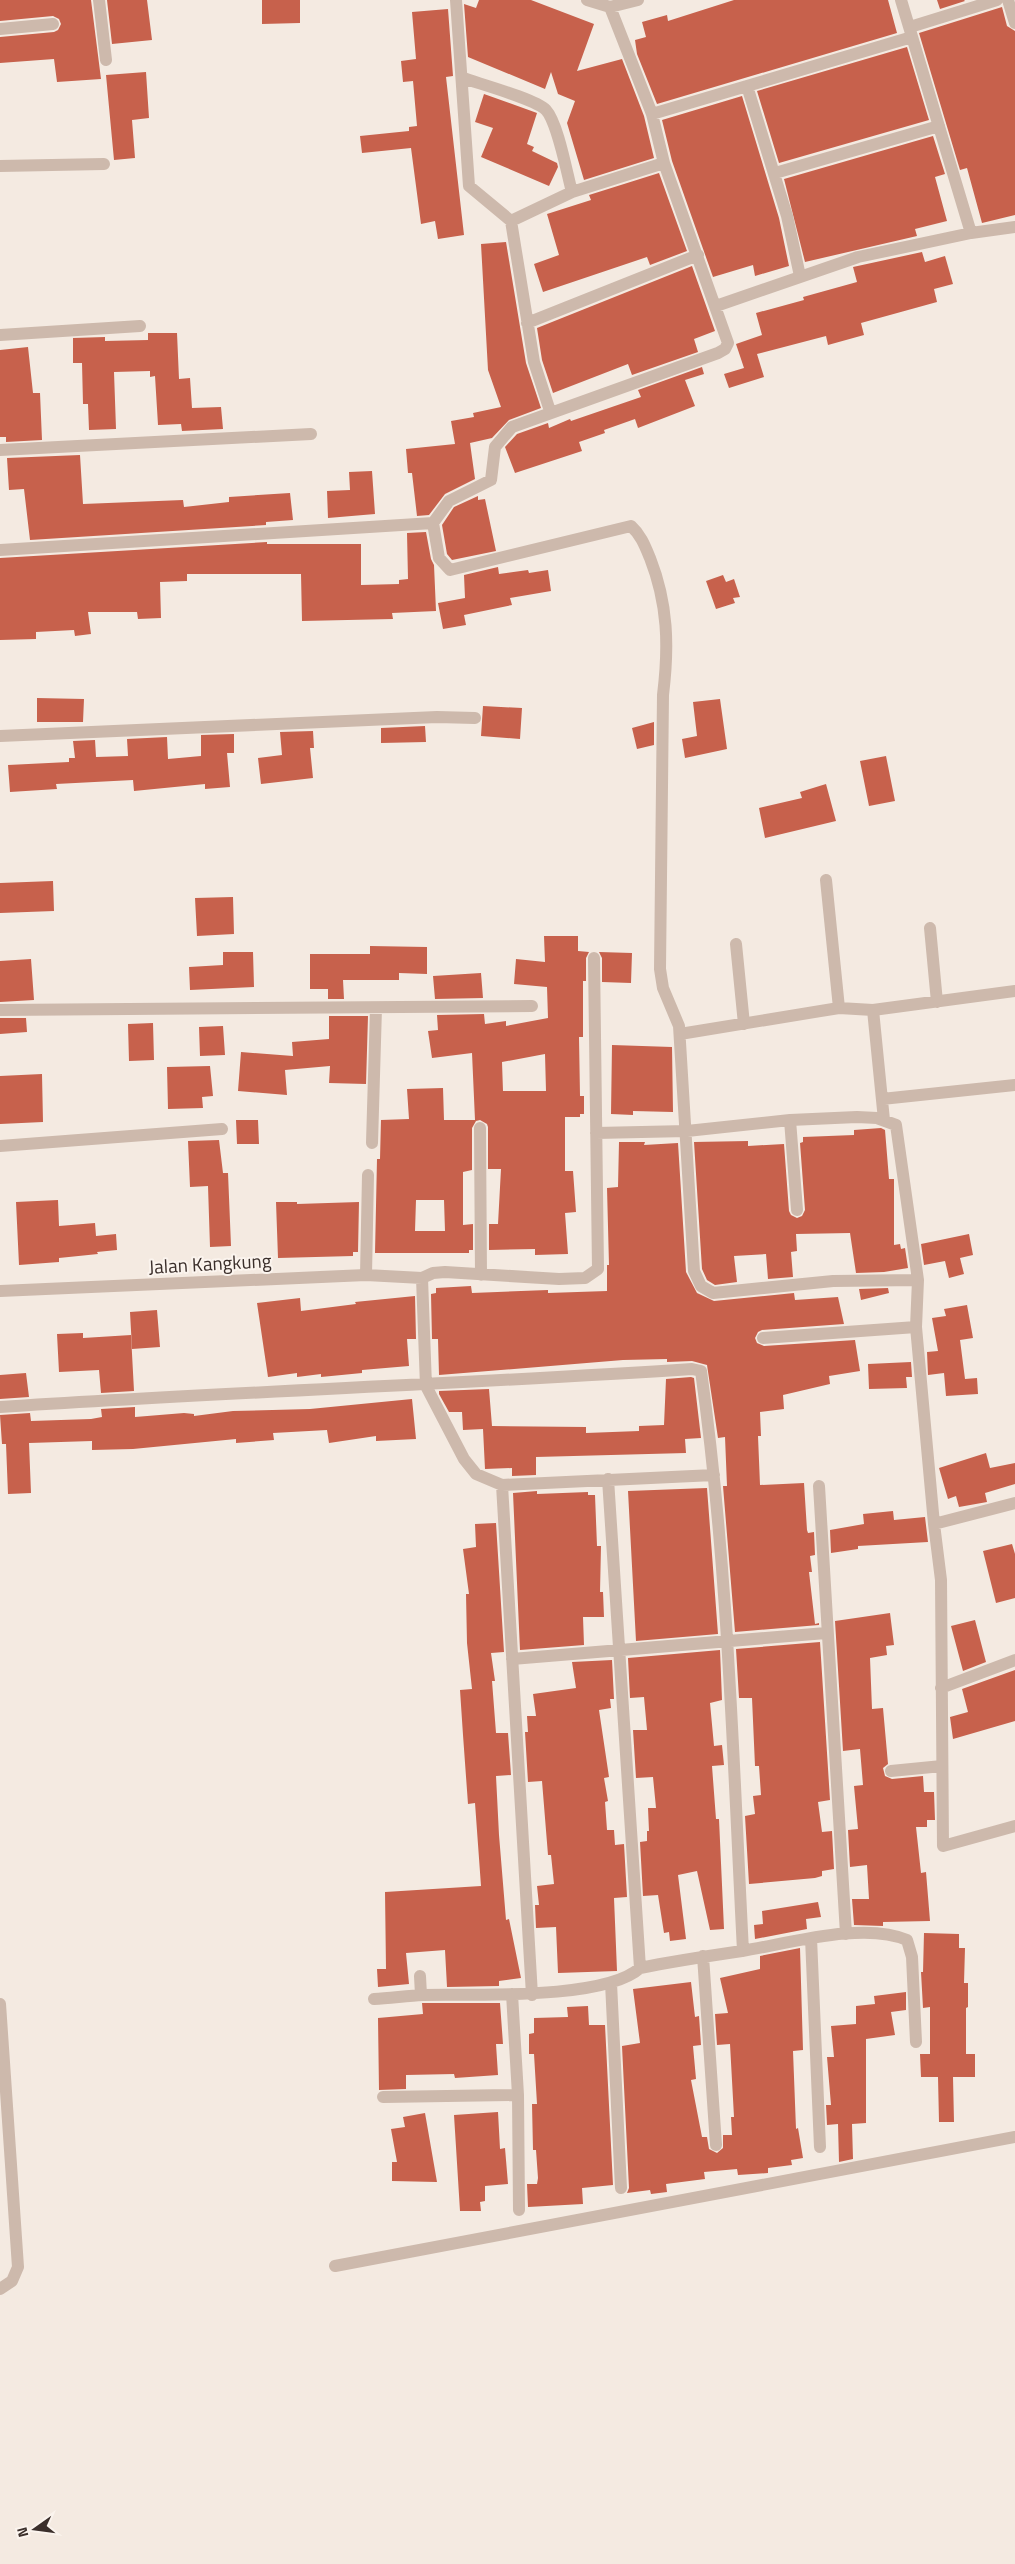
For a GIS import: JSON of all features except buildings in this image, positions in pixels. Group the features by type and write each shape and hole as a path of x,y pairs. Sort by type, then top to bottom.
{"street":[{"path":"99,0 106,60"},
{"path":"456,0 463,78 468,186 511,221 534,362 550,412"},
{"path":"587,0 610,7 638,0"},
{"path":"901,0 971,233"},
{"path":"652,114 747,86 911,32 997,0"},
{"path":"1008,0 1015,23"},
{"path":"610,7 652,114 664,163 728,336 728,343 725,349 512,427 496,447 491,480 449,501 433,523 439,558 450,570 631,526 641,536 660,584 666,612 667,658 663,695 660,979 680,1026 694,1271 701,1286 713,1293 833,1281 918,1280"},
{"path":"0,29 53,24"},
{"path":"463,78 534,103 546,110 554,124 572,192"},
{"path":"747,86 775,173 800,276"},
{"path":"775,173 939,126"},
{"path":"511,221 572,192 664,163"},
{"path":"0,166 104,164"},
{"path":"716,306 858,257 971,233 1015,227"},
{"path":"527,323 698,255"},
{"path":"0,335 140,326"},
{"path":"0,450 311,434"},
{"path":"0,550 433,523"},
{"path":"0,736 437,716 475,718"},
{"path":"826,880 840,1008"},
{"path":"930,928 937,1002"},
{"path":"736,944 744,1024"},
{"path":"594,958 596,1133 687,1131 790,1120 857,1117 884,1120 896,1125 918,1280 916,1327 941,1580 943,1846 1015,1826"},
{"path":"680,1034 840,1008 873,1010 1015,991"},
{"path":"0,1010 532,1006"},
{"path":"372,1143 376,1008"},
{"path":"873,1010 884,1120"},
{"path":"882,1099 1015,1085"},
{"path":"790,1120 797,1210"},
{"path":"480,1128 481,1275"},
{"path":"0,1146 222,1129"},
{"name":"Jalan Kangkung","path":"0,1291 366,1275 422,1278 433,1273 445,1272 568,1279 585,1278 598,1269 596,1133"},
{"path":"366,1275 368,1175"},
{"path":"422,1278 426,1386 464,1459 476,1474 502,1485 714,1475"},
{"path":"763,1338 916,1327"},
{"path":"0,1407 192,1395 426,1386 682,1370 701,1371 714,1475 727,1641 742,1951"},
{"path":"608,1479 621,1650 640,1968"},
{"path":"502,1485 532,1995"},
{"path":"819,1486 826,1633 846,1934"},
{"path":"934,1524 1015,1503"},
{"path":"512,1659 826,1633"},
{"path":"941,1688 1015,1660"},
{"path":"891,1771 942,1766"},
{"path":"374,1999 421,1995 532,1995 611,1983 630,1976 640,1968 702,1956 846,1934 894,1935 907,1940 912,1957 916,2042"},
{"path":"811,1938 820,2147"},
{"path":"702,1956 716,2145"},
{"path":"420,1976 421,1995"},
{"path":"611,1983 621,2188"},
{"path":"512,1994 518,2095 519,2210"},
{"path":"0,2004 18,2267 12,2282 0,2289"},
{"path":"383,2097 518,2095"},
{"path":"335,2266 1015,2137"}]}
